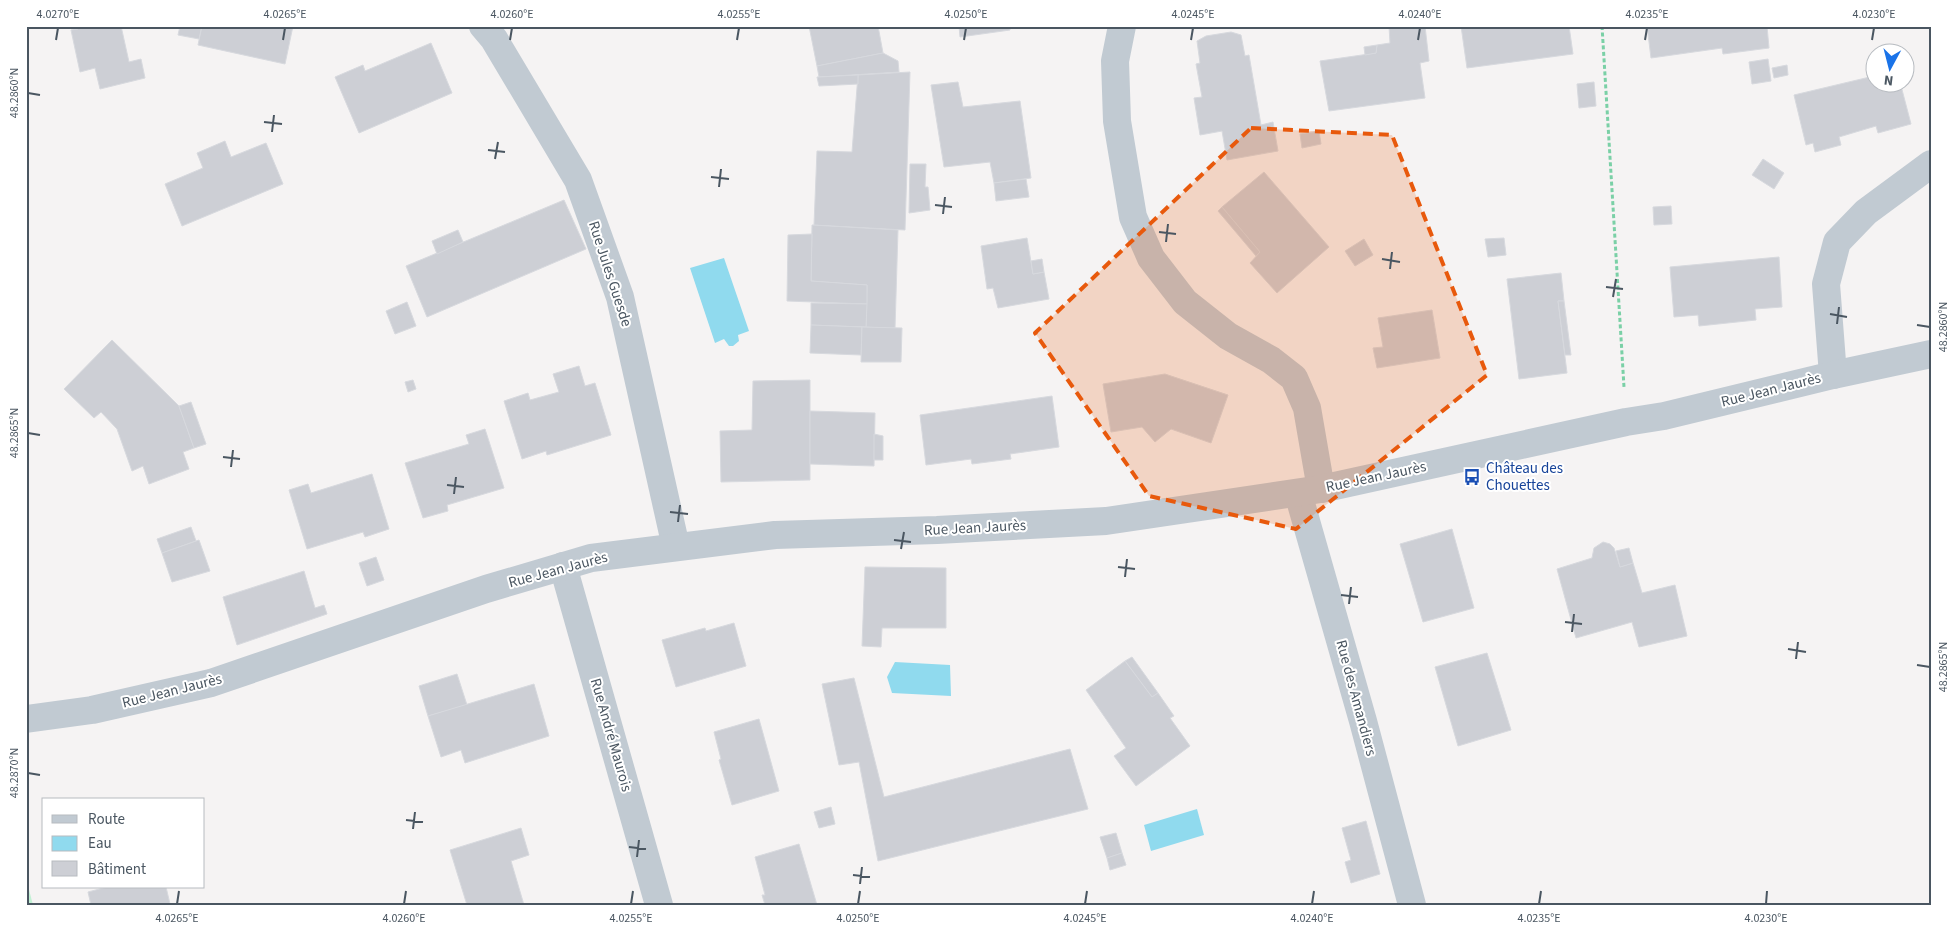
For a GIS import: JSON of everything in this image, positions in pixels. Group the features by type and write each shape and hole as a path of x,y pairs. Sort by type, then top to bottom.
{"street":[{"name":"Rue Jules Guesde","path":"483,26 494,39 578,180 620,297 676,547"},
{"name":"Rue des Amandiers","path":"1122,26 1114,61 1117,121 1133,217 1151,258 1185,302 1228,336 1271,360 1294,378 1307,408 1310,491 1363,721 1412,905"},
{"path":"1833,375 1826,284 1837,242 1866,212 1931,164"},
{"name":"Rue Jean Jaurès","path":"26,719 92,710 211,683 468,595 591,558 775,535 937,530 1106,521 1310,491 1626,422 1664,416 1833,375 1931,354"},
{"name":"Rue André Maurois","path":"563,566 659,905"}],"path":[{"path":"1602,26 1626,422"}],"highlighted area":[{"path":"1251,128 1392,135 1487,375 1296,529 1149,496 1035,333"}],"green space":[{"path":"26,878 33,905 26,905"}],"water":[{"path":"724,258 749,331 738,335 739,341 733,346 729,346 724,339 715,343 690,268"},
{"path":"895,662 950,665 951,696 892,693 887,677"},
{"path":"1197,809 1204,835 1151,851 1144,825"}],"building":[{"path":"77,26 121,26 129,62 141,59 145,78 100,89 95,68 80,72 71,30 78,29"},
{"path":"180,26 202,26 199,39 178,35"},
{"path":"202,26 293,26 285,64 198,45"},
{"path":"809,26 878,26 883,53 817,66"},
{"path":"959,26 1010,26 1010,30 960,37"},
{"path":"1389,26 1425,26 1429,61 1420,63 1425,98 1329,111 1320,61 1376,53 1377,45 1390,43"},
{"path":"1461,26 1569,26 1573,54 1467,68"},
{"path":"1647,26 1767,26 1769,48 1723,54 1722,48 1651,58"},
{"path":"1231,32 1241,35 1245,56 1249,55 1261,125 1273,122 1278,151 1227,160 1222,131 1200,135 1194,98 1202,97 1196,64 1200,63 1197,41 1206,36"},
{"path":"431,43 452,93 359,133 335,77 363,65 365,71"},
{"path":"1377,45 1376,53 1365,55 1364,47"},
{"path":"883,53 898,61 899,72 819,77 817,66"},
{"path":"1768,59 1771,81 1752,84 1749,62"},
{"path":"1787,65 1788,75 1774,78 1772,68"},
{"path":"910,72 905,230 814,225 817,151 852,152 858,75"},
{"path":"858,75 858,84 819,86 817,77 819,77"},
{"path":"1864,78 1864,92 1903,92 1911,124 1878,133 1876,126 1839,137 1841,145 1815,152 1813,143 1806,145 1794,95"},
{"path":"958,82 963,107 1020,101 1031,178 994,183 990,162 944,167 931,85"},
{"path":"1594,82 1596,106 1579,108 1577,84"},
{"path":"1319,131 1321,144 1302,148 1300,134"},
{"path":"225,141 231,157 266,143 283,184 182,226 165,184 203,168 197,153"},
{"path":"1763,159 1784,173 1774,189 1752,175"},
{"path":"910,164 926,164 925,187 928,187 930,210 909,213"},
{"path":"1264,172 1329,247 1277,293 1250,263 1260,252 1222,207"},
{"path":"1026,179 1029,197 996,201 994,183"},
{"path":"564,200 586,249 427,317 406,266"},
{"path":"1671,206 1672,224 1654,225 1653,207"},
{"path":"1222,207 1260,252 1256,256 1218,211"},
{"path":"812,225 898,230 895,329 866,327 867,285 811,281"},
{"path":"458,230 463,242 437,254 432,241"},
{"path":"812,234 811,281 867,285 867,304 787,301 788,235"},
{"path":"1027,238 1033,274 1044,272 1049,299 998,308 993,288 987,289 981,246"},
{"path":"1504,238 1506,255 1488,257 1485,239"},
{"path":"1364,239 1373,255 1355,266 1345,251"},
{"path":"1779,257 1782,307 1755,309 1756,320 1699,326 1698,315 1674,317 1670,267"},
{"path":"1042,259 1044,272 1033,274 1031,261"},
{"path":"1561,273 1564,301 1558,301 1567,373 1519,379 1507,279"},
{"path":"1558,301 1564,301 1571,355 1565,355"},
{"path":"407,302 416,326 395,334 386,311"},
{"path":"811,303 867,304 866,327 811,325"},
{"path":"1432,310 1440,358 1377,368 1373,348 1383,347 1378,318"},
{"path":"811,325 862,327 861,355 810,353"},
{"path":"862,327 902,328 901,362 861,362"},
{"path":"112,340 179,406 194,448 183,452 189,469 149,484 143,466 132,471 117,429 101,412 94,418 64,389"},
{"path":"579,366 585,386 595,383 611,435 547,455 546,451 522,459 504,401 528,393 530,400 559,392 553,374"},
{"path":"1165,374 1228,395 1211,443 1171,429 1155,442 1142,427 1111,432 1103,384"},
{"path":"413,380 416,389 408,392 405,382"},
{"path":"810,380 810,480 721,482 720,431 752,430 753,381"},
{"path":"1052,396 1059,447 1010,454 1011,459 972,464 971,459 926,465 920,415"},
{"path":"191,402 206,444 194,448 179,406"},
{"path":"810,411 875,413 874,466 810,464"},
{"path":"485,429 504,488 447,505 448,511 423,518 405,463 469,444 466,435"},
{"path":"874,434 883,436 883,460 874,460"},
{"path":"372,474 389,529 365,537 363,532 307,549 289,490 308,484 311,493"},
{"path":"191,527 196,541 162,553 157,539"},
{"path":"1452,529 1474,608 1423,622 1400,544"},
{"path":"199,540 210,571 172,582 162,553"},
{"path":"1603,542 1610,544 1614,548 1620,567 1633,563 1642,593 1675,585 1687,636 1639,647 1632,622 1576,638 1557,569 1592,558 1594,548"},
{"path":"1629,548 1633,563 1620,567 1616,551"},
{"path":"376,557 384,580 367,586 359,563"},
{"path":"865,567 946,568 946,628 882,628 881,647 862,646"},
{"path":"304,571 315,608 324,605 327,614 237,645 223,597"},
{"path":"734,623 746,666 676,687 662,640 705,628 706,631"},
{"path":"1487,653 1511,730 1458,746 1435,667"},
{"path":"1132,657 1158,693 1152,697 1125,661"},
{"path":"1125,661 1152,697 1158,693 1174,716 1170,718 1190,746 1136,786 1114,756 1126,748 1086,690"},
{"path":"457,674 467,705 428,716 419,686"},
{"path":"854,678 884,797 1070,749 1088,809 878,861 859,762 839,765 822,684"},
{"path":"534,684 549,736 465,763 461,750 441,757 428,716"},
{"path":"759,719 779,791 732,805 719,760 721,759 714,732"},
{"path":"831,807 835,824 819,828 814,812"},
{"path":"1366,821 1380,874 1351,883 1345,862 1351,860 1342,828"},
{"path":"521,828 529,855 511,861 524,905 467,905 450,850"},
{"path":"1116,833 1122,853 1107,858 1100,837"},
{"path":"799,844 817,905 765,905 762,895 765,895 755,857"},
{"path":"1122,853 1126,865 1110,870 1107,858"},
{"path":"103,888 166,888 170,904 91,905 88,892"}],"place":[{"name":"Château des Chouettes","path":"1472,477"}]}
